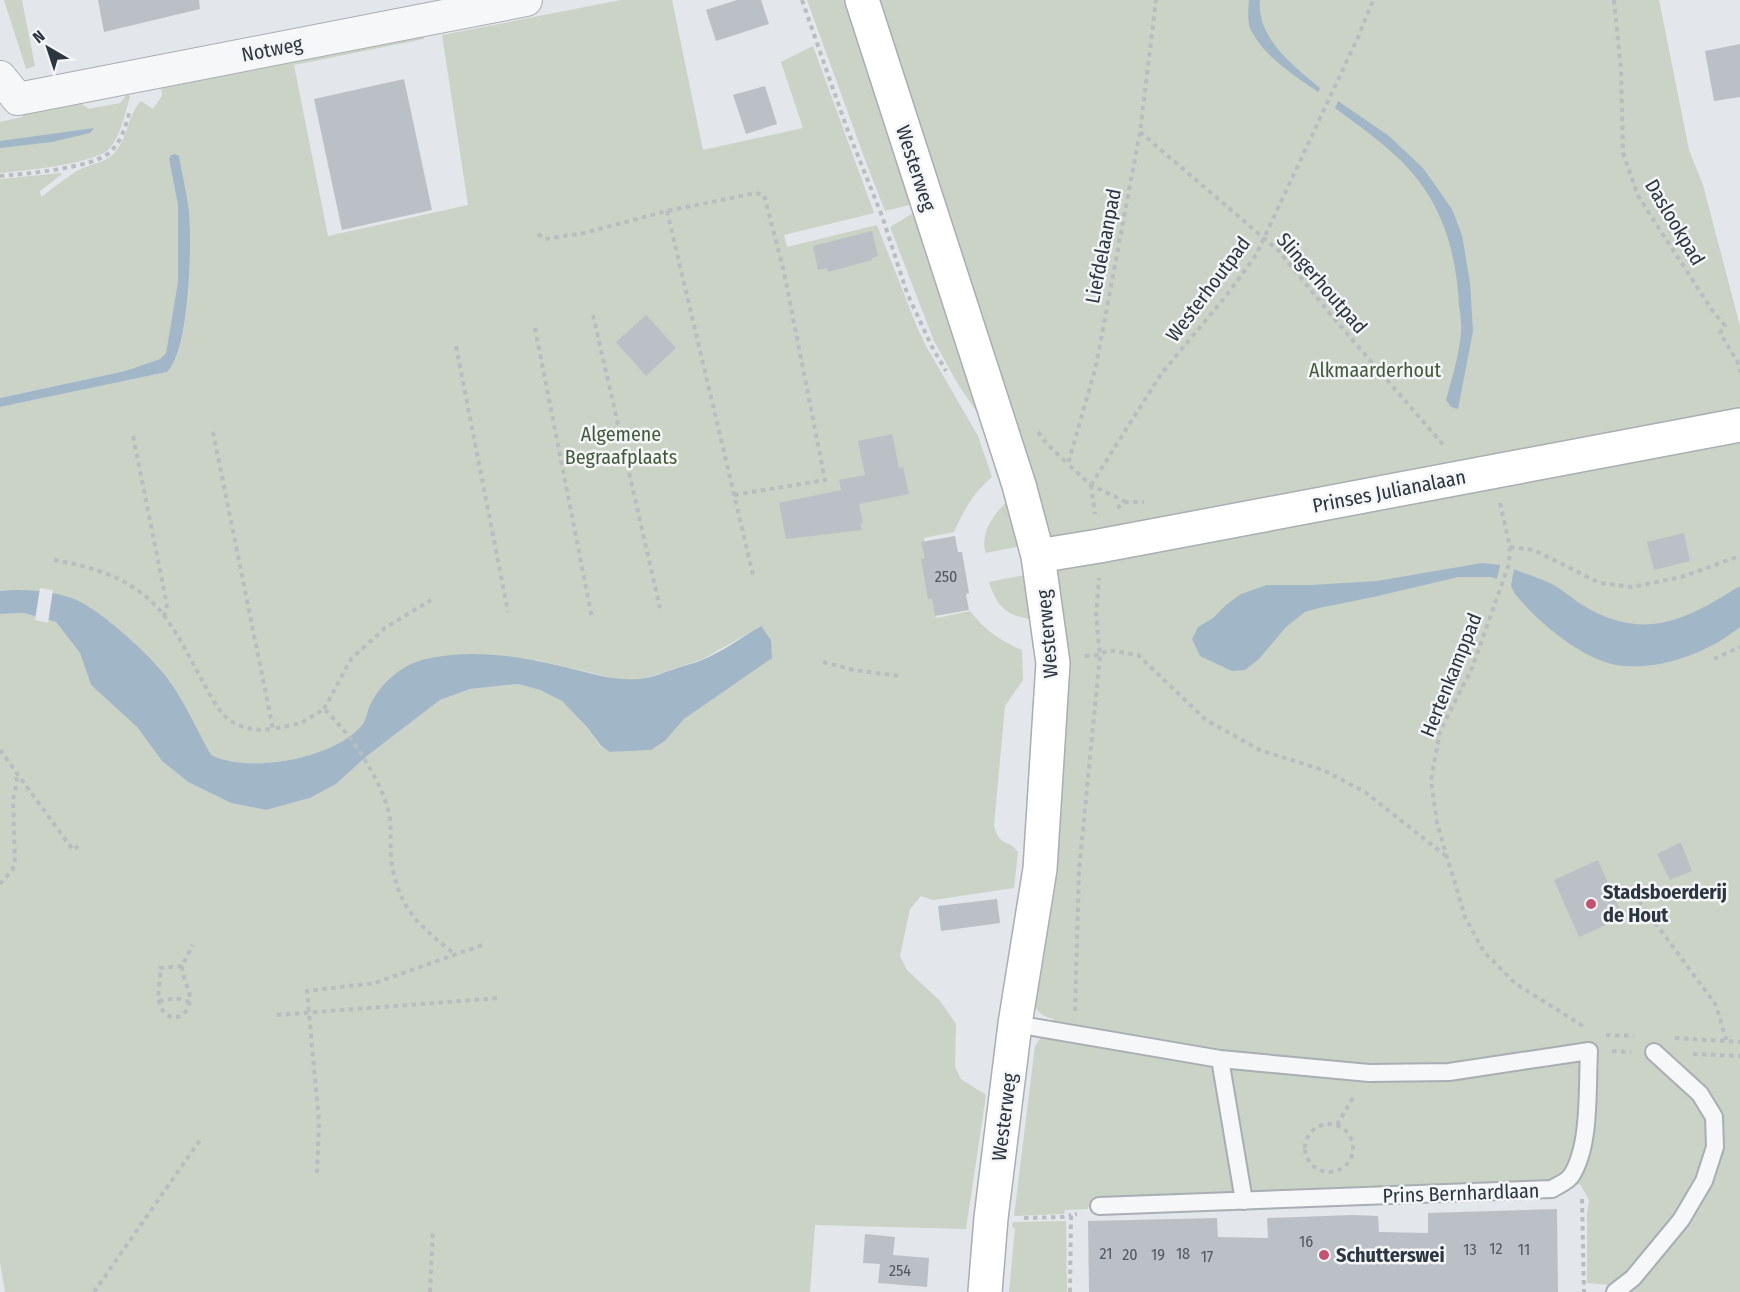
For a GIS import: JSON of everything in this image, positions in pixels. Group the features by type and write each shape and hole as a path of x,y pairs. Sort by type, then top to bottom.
{"street":[{"name":"Notweg","path":"9,88 147,74 526,0"},
{"name":"Westerweg","path":"862,0 1015,474 1038,556 1053,663 1040,869 1015,1024 991,1218 985,1292"},
{"name":"Prinses Julianalaan","path":"1038,556 1740,425"}],"lane":[{"path":"1015,1024 1220,1059 1369,1072 1449,1072 1589,1051 1585,1128 1579,1161 1569,1178"},
{"path":"1615,1292 1633,1278 1681,1220 1704,1181 1715,1147 1714,1117 1700,1094 1654,1052"},
{"path":"1220,1059 1244,1202"},
{"name":"Prins Bernhardlaan","path":"1099,1206 1552,1189 1569,1178"}],"path":[{"path":"802,0 846,126 882,216 907,293 949,377"},
{"name":"Liefdelaanpad","path":"1091,485 1068,464 1096,366 1140,132 1156,0"},
{"name":"Westerhoutpad","path":"1091,485 1161,374 1226,296 1256,255 1359,35 1373,0"},
{"name":"Daslookpad","path":"1614,0 1621,70 1623,153 1638,196 1712,310 1725,326 1720,333 1737,361 1740,372"},
{"path":"0,176 74,167 109,154 122,135 132,105 147,74"},
{"name":"Slingerhoutpad","path":"1140,132 1279,251 1446,449"},
{"path":"538,234 545,239 584,233 667,210 756,193 764,195 784,272 825,480 734,495"},
{"path":"667,210 754,579"},
{"path":"593,315 660,608"},
{"path":"535,328 592,618"},
{"path":"456,346 508,612"},
{"path":"213,432 273,729"},
{"path":"133,436 166,605 164,617"},
{"name":"Hertenkamppad","path":"1492,472 1510,547 1509,564 1472,668 1440,731 1431,780 1437,823 1465,917 1484,952 1516,984 1587,1029"},
{"path":"1091,485 1107,495 1126,502"},
{"path":"1074,1033 1079,870 1100,655 1096,615 1099,546"},
{"path":"1510,547 1534,550 1600,583 1632,587 1681,577 1740,556"},
{"path":"54,561 85,565 110,575 153,603 174,629 213,699 228,719 257,731 301,723 324,709 351,659 385,628 431,600"},
{"path":"1714,659 1740,647"},
{"path":"1100,655 1108,650 1138,656 1206,720 1260,750 1323,770 1365,792 1446,856"},
{"path":"824,662 854,670 899,676"},
{"path":"324,709 334,718 375,775 389,811 392,858 398,890 404,903 412,917 456,955"},
{"path":"0,750 73,850 80,845"},
{"path":"0,884 15,864 13,800 17,781 15,773"},
{"path":"1639,901 1716,1005 1726,1040"},
{"path":"182,966 160,968 159,1000 170,1018 174,1019 180,1017 189,1002 182,966 193,945"},
{"path":"317,1173 319,1122 307,991 375,983 482,945"},
{"path":"159,1000 176,998 189,1002"},
{"path":"277,1015 500,998"},
{"path":"1329,1124 1344,1129 1349,1134 1353,1148 1349,1162 1337,1171 1330,1172 1315,1168 1305,1148 1310,1134 1315,1129 1329,1124"},
{"path":"94,1292 200,1140"},
{"path":"1569,1178 1582,1196 1584,1208 1584,1292"},
{"path":"991,1218 1063,1217 1088,1214 1099,1206"},
{"path":"1070,1292 1071,1215"},
{"path":"430,1292 433,1229"}],"green space":[{"path":"4,0 22,0 35,66 26,69"},
{"name":"Algemene Begraafplaats","path":"621,0 672,0 703,150 803,128 781,62 813,46 874,213 784,235 787,247 877,225 917,327 978,436 992,477 979,489 970,502 954,532 924,538 935,616 937,618 970,611 993,634 1022,650 1023,680 1005,706 994,825 998,837 1018,852 1014,888 933,900 921,896 910,909 900,956 907,970 940,1001 956,1024 955,1067 961,1079 986,1095 966,1229 815,1225 810,1292 5,1292 0,1262 0,614 24,613 56,622 80,653 91,685 137,727 162,761 188,782 231,803 266,810 310,798 336,784 367,756 440,700 470,689 518,684 540,690 562,701 587,727 600,746 610,752 651,750 665,741 684,719 709,701 761,626 703,659 647,678 622,680 536,660 368,709 364,723 352,735 335,746 315,754 269,763 227,761 211,756 171,682 11,590 0,591 0,407 167,372 175,360 185,320 190,271 189,211 179,157 169,159 178,206 178,281 166,353 160,359 125,371 0,398 0,179 61,173 40,191 41,197 79,170 108,158 120,145 133,113 141,101 153,109 162,96 161,83 422,29 424,39 294,65 328,236 468,205 442,35"},
{"path":"807,0 848,0 913,204 885,211"},
{"name":"Alkmaarderhout","path":"876,0 1659,0 1689,150 1703,185 1740,326 1740,1292 1614,1292 1613,1282 1610,1285 1587,1283 1589,1200 1580,1184 1089,1205 1088,1209 1065,1210 1064,1214 1014,1216 1035,1046 1054,1019 1040,1013 1033,999 1051,550"},
{"path":"128,93 130,97 120,131 109,149 101,154 74,163 0,173 0,122 22,117 22,113 79,102 89,109 120,103"},
{"path":"915,212 981,418 959,386 934,341 890,227"},
{"path":"1006,503 1020,546 986,553 984,540 986,533 996,513"},
{"path":"1025,575 1033,618 1029,619 1003,608 995,597 989,582"},
{"path":"1066,1221 1067,1292 1009,1292 1015,1228 1012,1227 1013,1222"}],"water":[{"path":"1249,0 1260,0 1260,14 1270,39 1289,61 1320,88 1318,92 1282,66 1258,41 1249,25"},
{"path":"1338,101 1389,136 1423,168 1452,209 1462,235 1470,283 1473,331 1458,409 1451,407 1446,400 1457,359 1461,326 1456,272 1443,224 1428,194 1409,169 1379,141 1335,108"},
{"path":"94,128 90,133 52,142 0,148 0,141"},
{"path":"175,154 179,156 187,197 190,247 188,296 181,343 175,360 167,372 0,407 0,398 125,371 160,359 166,353 178,281 178,206 169,159"},
{"path":"1482,563 1500,565 1497,579 1458,577 1305,612 1286,627 1259,659 1245,670 1232,671 1200,656 1192,639 1198,627 1213,618 1241,594 1267,585 1377,581"},
{"path":"1514,569 1552,584 1591,610 1632,624 1669,621 1704,607 1740,586 1740,627 1715,644 1671,662 1639,666 1609,663 1579,650 1537,617 1515,594 1511,586"},
{"path":"0,591 59,594 85,604 98,613 153,661 171,683 211,755 227,761 247,763 291,760 333,746 350,736 363,724 373,699 384,684 398,672 413,663 440,656 476,654 511,657 605,677 636,679 653,677 702,660 761,626 771,640 772,658 684,719 665,741 651,750 610,752 601,746 587,727 562,701 540,690 518,684 470,689 440,700 367,756 336,784 310,798 266,810 231,803 188,782 162,761 137,727 91,685 80,653 56,622 24,613 0,614"}],"pier":[{"path":"40,588 53,590 48,623 35,620"}],"building":[{"path":"98,0 199,0 200,9 104,32"},
{"path":"737,0 761,0 769,24 716,41 706,10"},
{"path":"1740,44 1740,97 1714,101 1705,51"},
{"path":"404,79 432,210 342,230 314,99"},
{"path":"765,86 777,124 746,134 733,95"},
{"path":"872,231 878,256 872,260 828,272 827,268 818,270 813,246"},
{"path":"646,315 676,348 646,376 616,342"},
{"path":"892,434 899,468 903,467 909,494 859,504 862,530 786,539 779,503 841,490 839,480 865,475 858,441"},
{"path":"1684,533 1690,561 1654,570 1647,542"},
{"path":"955,536 958,552 962,552 969,593 966,594 969,610 935,616 932,599 928,599 921,559 925,559 921,542"},
{"path":"1681,843 1692,871 1670,880 1657,854"},
{"name":"Stadsboerderij de Hout","path":"1598,860 1623,917 1579,937 1554,880"},
{"path":"997,899 1000,923 941,931 938,906"},
{"path":"1557,1209 1558,1292 1089,1292 1088,1221 1217,1218 1218,1237 1268,1238 1267,1218 1378,1216 1379,1232 1428,1233 1428,1213"},
{"path":"865,1234 895,1237 893,1255 929,1258 927,1287 878,1283 880,1264 863,1263"}],"place":[{"name":"Stadsboerderij de Hout","path":"1591,904"},
{"name":"Schutterswei","path":"1324,1255"}]}
